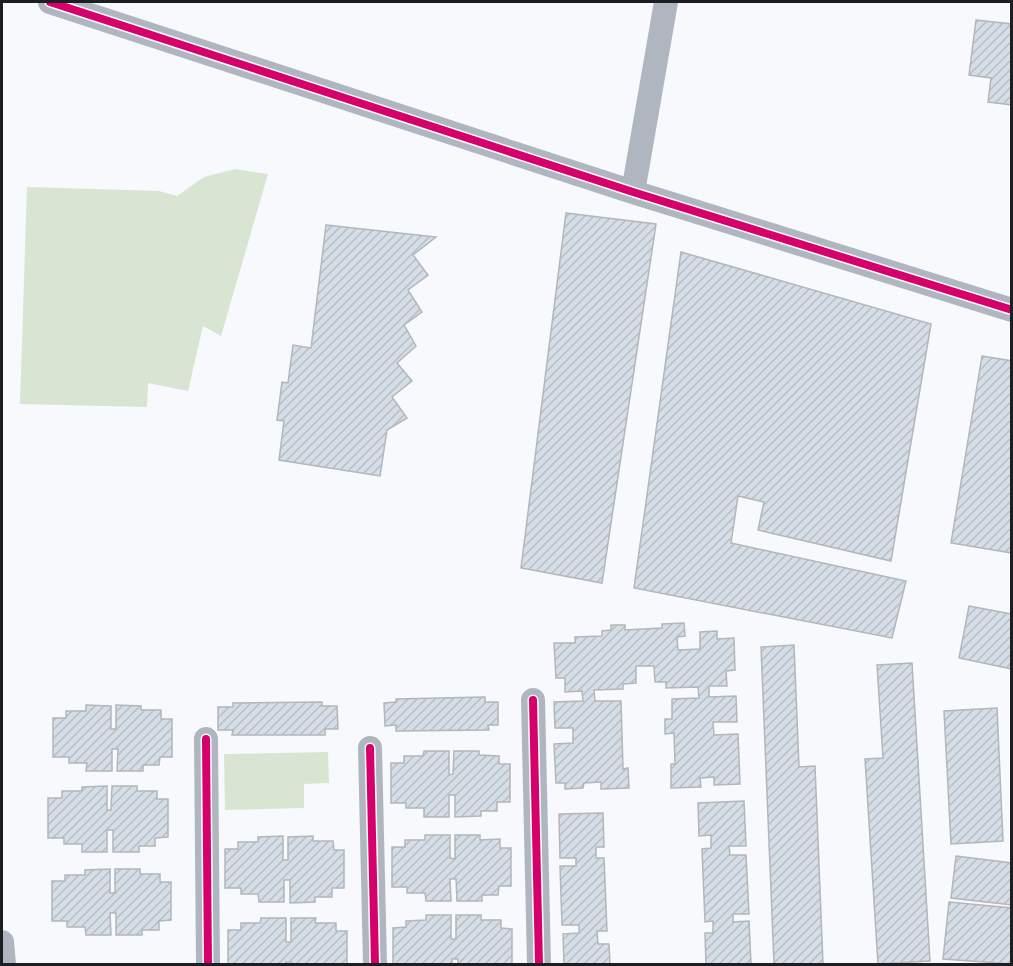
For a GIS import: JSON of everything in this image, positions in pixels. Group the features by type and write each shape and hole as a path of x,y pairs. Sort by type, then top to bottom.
{"street":[{"path":"50,2 633,192 1011,310"},
{"path":"633,192 666,2"},
{"path":"533,700 539,964"},
{"path":"206,739 208,964"},
{"path":"370,748 375,964"},
{"path":"2,942 4,964"}],"green space":[{"path":"235,169 268,174 221,336 203,326 188,391 148,383 147,407 20,404 27,187 159,191 177,196 204,177"},
{"path":"328,752 329,783 304,784 304,808 225,810 224,754"}],"building":[{"path":"976,20 1012,24 1012,105 988,102 991,78 969,75"},
{"path":"566,213 656,224 602,583 521,568"},
{"path":"326,225 436,237 413,255 428,275 408,290 422,312 404,325 416,346 397,363 412,381 392,397 407,418 387,430 380,476 279,460 284,421 277,420 282,382 288,383 293,345 311,348"},
{"path":"681,252 931,324 891,561 758,530 764,502 738,496 731,543 906,581 892,638 634,588"},
{"path":"982,356 1012,361 1012,553 951,543"},
{"path":"969,606 1012,614 1012,669 959,658"},
{"path":"684,623 685,636 677,637 678,650 700,649 700,632 717,631 717,639 734,638 735,670 726,671 727,686 709,686 709,697 736,696 737,722 713,722 714,735 738,734 740,784 714,785 714,777 700,778 701,787 671,788 671,764 675,764 674,733 665,734 665,719 672,719 672,699 699,698 698,687 666,688 666,682 655,682 654,666 636,666 636,683 623,684 623,689 594,690 595,701 621,701 623,769 628,768 629,788 601,789 601,782 584,783 583,788 565,789 565,783 556,783 554,744 573,743 573,728 555,728 554,702 583,701 582,691 565,692 565,678 556,678 554,643 575,643 575,637 602,636 602,631 611,630 611,625 625,625 625,630 662,628 662,624"},
{"path":"794,645 799,767 815,766 823,964 774,964 761,647"},
{"path":"912,663 930,961 878,964 865,759 883,758 877,665"},
{"path":"485,697 485,702 498,702 498,725 488,725 489,730 396,731 396,725 385,726 384,703 396,702 396,699"},
{"path":"322,702 322,706 337,706 338,729 325,729 325,735 232,735 233,730 218,730 218,707 233,707 233,703"},
{"path":"86,705 111,706 111,729 116,729 116,705 141,706 141,710 161,710 161,719 172,719 172,757 160,757 159,765 143,765 143,771 117,771 118,749 112,749 112,771 86,771 87,763 69,763 69,757 53,757 53,718 66,718 66,711 86,711"},
{"path":"997,708 1003,841 951,844 944,711"},
{"path":"424,751 449,751 449,775 453,774 454,751 479,751 479,755 499,756 499,764 510,764 510,802 497,802 497,811 481,811 481,816 455,817 455,795 449,795 449,817 424,817 424,808 406,808 406,803 391,803 391,763 404,763 404,756 423,756"},
{"path":"107,786 107,810 111,810 112,786 137,786 137,791 157,791 157,799 168,799 168,837 155,838 155,846 139,846 139,852 113,852 113,830 107,830 107,852 82,852 82,844 64,844 64,838 48,838 48,798 62,798 62,791 82,791 82,787"},
{"path":"744,801 746,846 729,846 730,855 746,855 749,914 733,914 733,922 749,921 751,964 706,964 705,933 713,933 713,921 705,922 702,849 711,848 711,835 699,836 698,803"},
{"path":"603,813 604,847 596,847 596,858 604,858 607,931 597,931 598,944 609,944 610,964 564,964 563,934 579,933 579,925 562,925 560,866 576,866 576,858 560,858 559,814"},
{"path":"425,835 450,835 450,858 455,859 455,835 480,835 480,840 500,839 500,848 511,848 511,886 499,886 498,895 482,895 482,901 457,901 456,879 450,879 451,901 426,901 425,893 407,893 407,887 392,887 392,847 405,847 405,840 425,840"},
{"path":"283,836 283,860 288,860 288,837 313,836 313,841 333,841 334,850 344,850 344,888 332,888 332,897 315,897 315,902 290,903 290,880 284,880 284,902 259,902 258,894 241,894 241,888 225,888 225,849 238,849 238,842 258,842 258,837"},
{"path":"956,856 1012,863 1012,905 951,898"},
{"path":"110,869 110,893 115,893 115,869 140,869 140,874 160,874 160,882 171,882 171,920 159,921 159,930 142,930 142,935 116,935 116,913 110,913 111,935 86,935 85,927 67,927 67,921 52,921 52,881 65,881 65,875 85,875 85,870"},
{"path":"949,902 1012,908 1012,964 943,959"},
{"path":"426,915 451,915 451,939 456,939 456,915 481,915 481,920 501,920 501,928 512,929 512,964 458,964 458,959 452,959 452,964 393,964 393,928 406,927 406,921 426,920"},
{"path":"261,918 286,918 286,942 291,942 291,918 316,918 315,923 336,923 336,931 347,931 347,964 292,964 292,962 286,962 286,964 228,964 228,930 241,930 241,923 260,923"}],"cycle path":[{"path":"50,2 633,192 1012,310"},
{"path":"533,700 539,964"},
{"path":"206,739 208,964"},
{"path":"370,748 375,964"}]}
